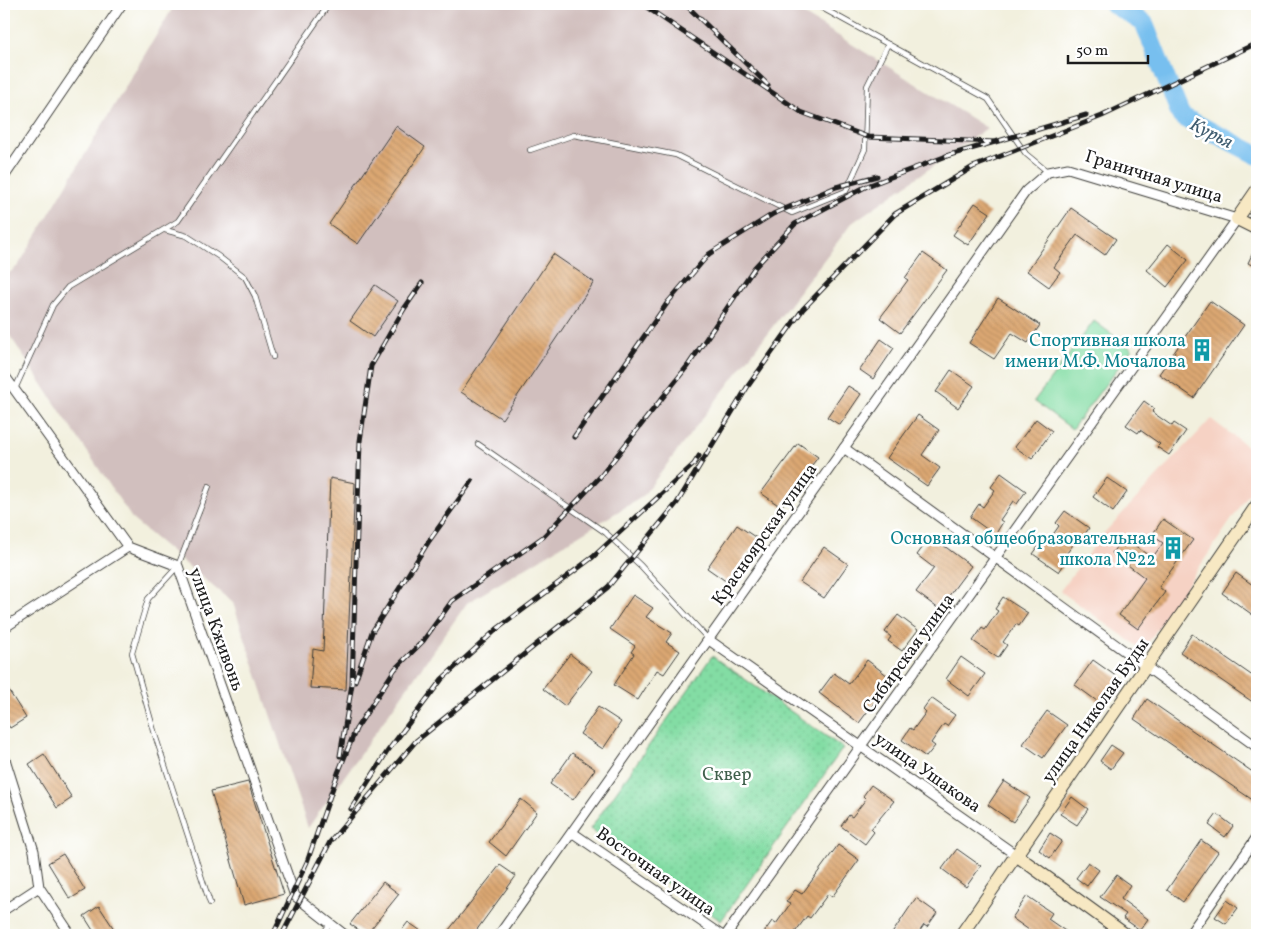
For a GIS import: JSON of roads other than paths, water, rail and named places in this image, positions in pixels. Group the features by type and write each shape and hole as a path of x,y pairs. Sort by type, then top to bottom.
{"street":[{"path":"4,177 122,4"},
{"name":"Красноярская улица","path":"499,935 1026,191 1048,172 1068,168"},
{"name":"Граничная улица","path":"1068,168 1237,219 1257,229"},
{"path":"1237,219 1257,190"},
{"name":"Сибирская улица","path":"726,935 1237,219"},
{"path":"4,375 128,547 4,628"},
{"path":"844,448 1145,668 1257,747"},
{"name":"улица Николая Буды","path":"961,935 1257,505"},
{"name":"улица Кживонь","path":"128,547 178,566 296,896 330,924"},
{"name":"улица Ушакова","path":"709,640 1016,855 1126,935"},
{"path":"4,758 34,851 39,887 71,935"},
{"name":"Восточная улица","path":"573,833 721,935"},
{"path":"1189,935 1257,837"},
{"path":"4,910 39,887"},
{"path":"330,924 344,935"}],"lane":[{"path":"15,391 54,305 68,287 178,221 329,4"},
{"path":"815,4 988,99 1026,154 1048,172"},
{"path":"530,150 574,135 676,155 792,213 846,191 866,149 867,86 888,44"},
{"path":"165,230 187,236 246,277 255,296 273,357"},
{"path":"478,444 606,533 641,566 709,640"},
{"path":"209,486 178,566 148,599 132,653 156,738 210,903"},
{"path":"322,935 330,924"}],"waterway":[{"name":"Курья","path":"1113,4 1144,23 1181,116 1257,155"}],"railway":[{"path":"642,4 801,112 868,137 995,142 1086,115"},
{"path":"685,4 768,85"},
{"path":"282,935 330,842 416,741 608,587 677,503 748,386 803,309 895,214 973,167 1102,116 1257,43"},
{"path":"946,156 995,142"},
{"path":"273,935 307,862 338,773 356,729 395,669 423,641 452,601 543,537 600,477 689,364 755,267 795,224 867,186 952,154"},
{"path":"574,437 668,302 709,254 773,214 836,187 877,176"},
{"path":"340,756 352,684 360,441 371,366 404,309 422,283"},
{"path":"351,809 387,752 442,679 497,629 593,557 694,464 699,456"},
{"path":"355,681 372,632 429,541 472,481"}],"place":[{"name":"Спортивная школа имени М.Ф. Мочалова","path":"1202,350"},
{"name":"Основная общеобразовательная школа №22","path":"1173,548"}],"park label":[{"name":"Сквер","path":"727,774"}]}
